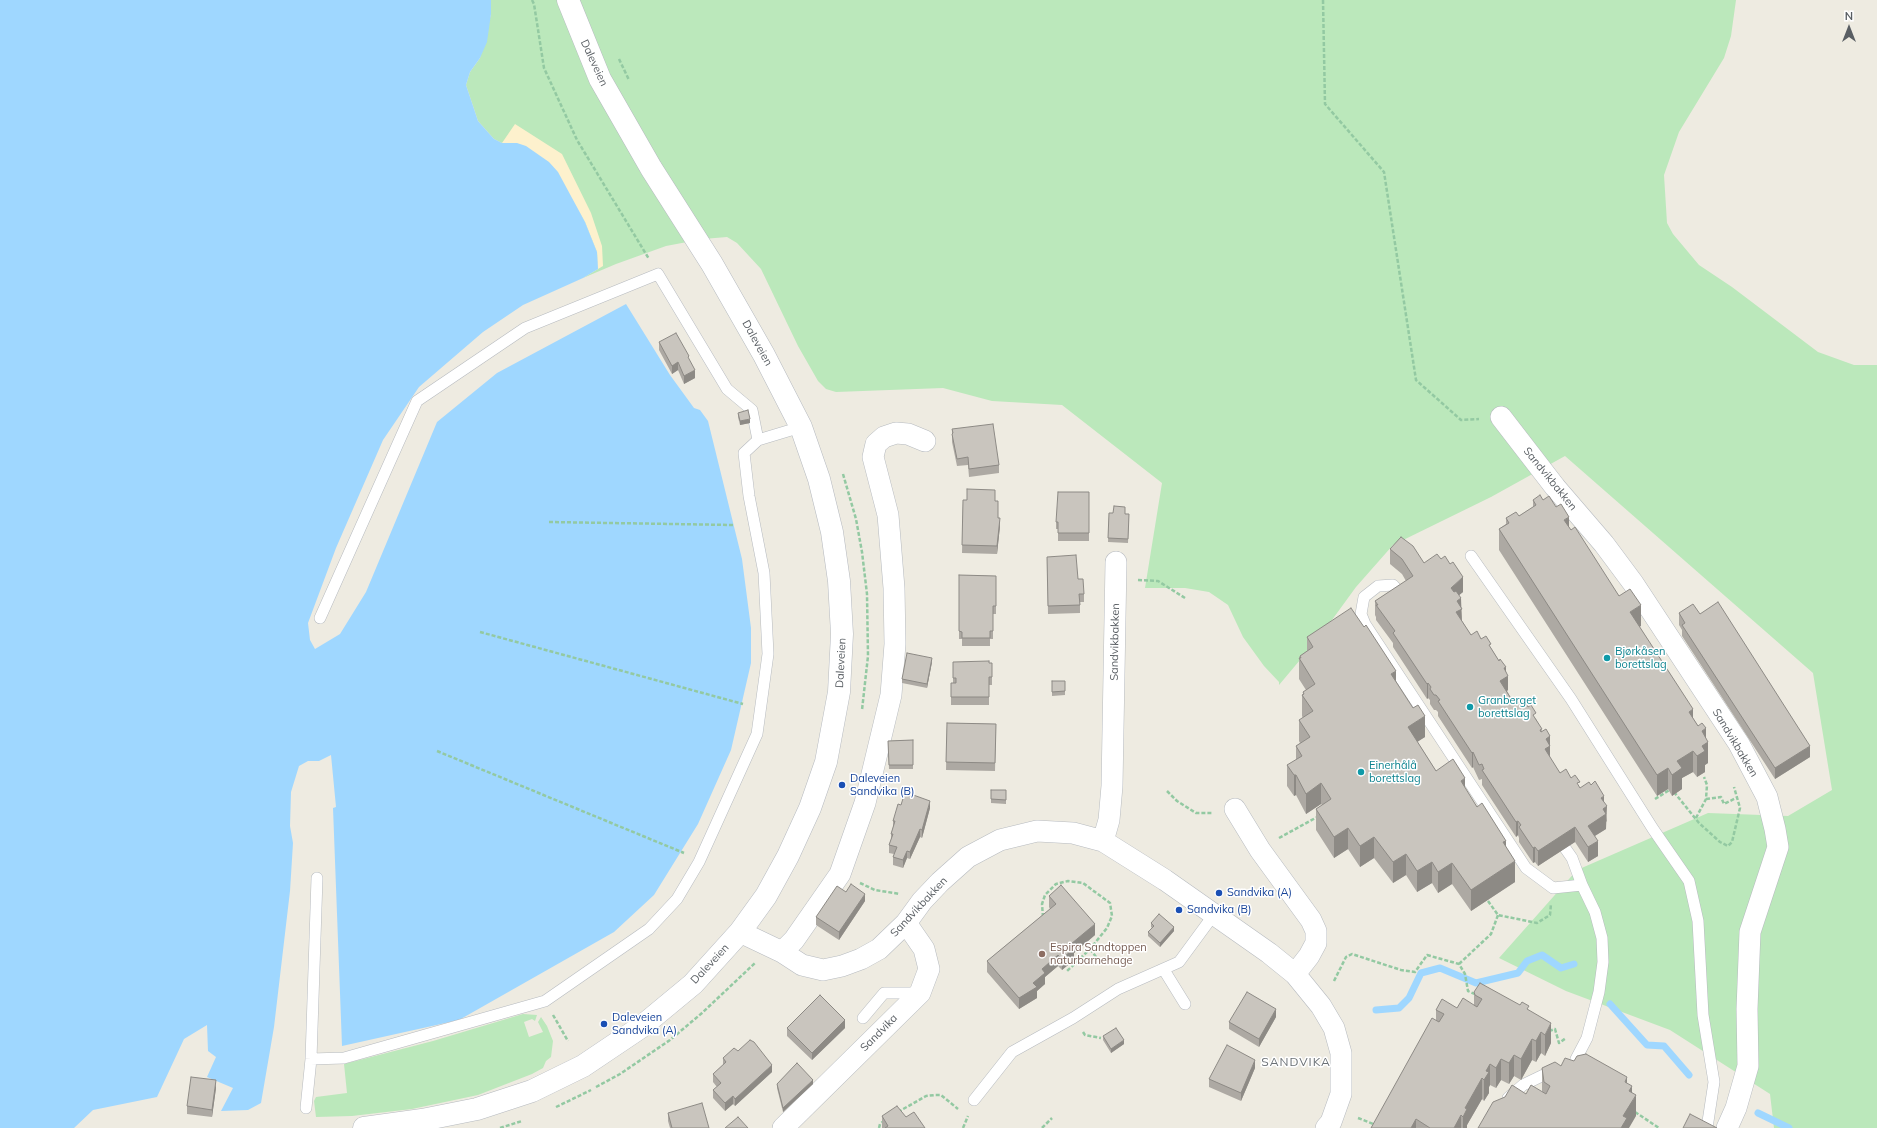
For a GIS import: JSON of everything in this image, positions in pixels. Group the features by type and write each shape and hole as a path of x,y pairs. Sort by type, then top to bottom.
{"main road":[{"name":"Daleveien","path":"364,1128 422,1120 477,1109 532,1091 583,1066 641,1027 693,984 740,932 766,896 781,870 810,808 826,762 839,692 842,634 839,581 832,532 819,479 800,427 764,356 719,277 651,168 600,79 575,21 568,0"}],"street":[{"name":"Sandvikbakken","path":"1502,417 1555,487 1604,544 1633,583 1738,744 1767,797 1778,847 1750,932 1746,1009 1748,1066 1736,1108 1727,1128"},
{"path":"782,952 794,940 840,874 865,803 890,695 895,644 894,588 888,515 873,457 876,444 884,437 896,433 908,434 925,441"},
{"name":"Sandvikbakken","path":"1103,841 1109,820 1112,792 1116,562"},
{"path":"1235,809 1260,850 1312,920 1316,931 1316,943 1309,956 1295,974"},
{"name":"Sandvikbakken","path":"740,932 782,952 802,965 823,970 842,966 862,959 880,949 906,923 922,901 940,882 968,857 1000,840 1037,831 1073,833 1103,841 1215,913 1295,974 1321,1006 1334,1028 1341,1053 1341,1094 1331,1122 1326,1128"},
{"name":"Sandvika","path":"783,1128 920,993 929,969 924,949 906,923"}],"lane":[{"path":"320,618 417,401 525,328 658,274 727,389 752,410 758,440"},
{"path":"311,1059 344,1058 545,1001 649,929 677,898 699,862 757,734 768,654 764,573 749,496 744,453 758,440 800,427"},
{"path":"1471,556 1571,699 1653,829 1689,881 1698,921 1703,1015 1714,1082 1707,1128"},
{"path":"1404,597 1393,585 1378,586 1364,597 1361,614 1366,624 1526,868 1553,888 1582,885"},
{"path":"1565,848 1572,858 1582,885 1595,912 1602,938 1602,962 1599,992 1587,1038 1576,1059 1571,1080"},
{"path":"306,1108 311,1059 317,878"},
{"path":"974,1100 1012,1052 1073,1018 1118,989 1164,970 1179,962 1215,913"},
{"path":"1164,970 1185,1004"},
{"path":"863,1018 884,992 920,993"},
{"path":"1500,1105 1523,1084 1576,1059"}],"path":[{"path":"532,0 534,4 544,68 577,140 658,274"},
{"path":"534,4 536,0"},
{"path":"1323,0 1325,104 1384,172 1416,380 1461,420 1502,417"},
{"path":"548,522 734,525"},
{"path":"1116,583 1135,580 1158,581 1185,598"},
{"path":"480,632 747,705"},
{"path":"437,751 686,854"},
{"path":"1696,818 1706,799 1707,785 1704,777"},
{"path":"1671,789 1696,818 1720,842 1728,846 1732,842 1740,808 1736,798 1733,780"},
{"path":"1167,791 1178,801 1196,813 1219,814 1235,809"},
{"path":"1706,799 1721,797 1724,804 1736,798"},
{"path":"1260,850 1320,815"},
{"path":"840,874 875,890 900,894"},
{"path":"1043,920 1042,904 1045,895 1056,884 1068,881 1083,883 1110,903 1112,916 1107,928 1090,949 1066,972"},
{"path":"1488,901 1498,915 1537,923 1550,915 1553,888"},
{"path":"1459,964 1491,934 1498,915"},
{"path":"1090,949 1100,962"},
{"path":"1334,981 1346,957 1352,954 1401,970 1414,972 1427,955 1459,964 1466,974 1468,990 1481,997"},
{"path":"545,1001 568,1042"},
{"path":"1546,1032 1555,1029 1559,1043 1577,1031 1587,1038"},
{"path":"1082,1031 1085,1035 1101,1038"},
{"path":"892,1116 926,1096 941,1095 968,1116"},
{"path":"1632,1111 1659,1128"},
{"path":"1042,1128 1052,1118"},
{"path":"1358,1118 1377,1126"},
{"path":"879,1128 880,1124 886,1120"}],"green space":[{"path":"491,0 1736,0 1731,36 1724,58 1679,132 1664,175 1667,223 1673,234 1699,265 1732,287 1818,352 1854,365 1877,365 1877,1128 1774,1128 1770,1094 1670,1030 1566,991 1499,958 1577,870 1708,813 1788,816 1832,790 1813,673 1565,456 1491,497 1393,545 1356,587 1321,635 1279,685 1279,682 1264,666 1243,637 1228,605 1209,592 1185,588 1145,588 1162,483 1062,405 992,401 943,388 836,392 826,389 818,381 798,346 761,269 737,243 727,237 703,239 666,246 583,278 598,269 597,252 585,222 558,172 517,143 502,143 494,139 478,121 466,85 470,72 480,58 491,14"},
{"path":"523,1014 537,1015 535,1021 532,1019 524,1022 529,1037 543,1032 538,1022 541,1017 547,1026 553,1041 551,1057 546,1061 543,1068 532,1074 478,1095 412,1109 352,1116 316,1117 314,1101 316,1097 347,1093 344,1064 433,1041"}],"sand":[{"path":"515,124 562,154 591,213 602,246 603,266 598,269 597,252 585,222 557,172 502,143"}],"water":[{"path":"0,0 491,0 491,14 487,42 480,58 470,72 466,85 478,121 494,139 502,143 517,143 526,146 549,162 558,172 585,222 597,252 598,269 583,278 523,305 483,332 419,387 383,440 336,548 308,623 310,640 315,649 340,634 366,592 437,422 497,373 626,304 670,375 694,408 700,410 708,421 742,559 751,628 751,663 731,750 698,824 654,895 614,932 459,1020 342,1046 333,808 336,807 331,755 319,761 308,761 299,766 291,792 290,826 293,843 290,891 274,1027 261,1103 248,1110 221,1111 233,1088 207,1077 216,1057 208,1051 207,1025 184,1039 157,1097 93,1110 74,1128 0,1128"}],"building":[{"path":"676,333 695,370 684,376 678,362 672,366 659,342"},
{"path":"748,410 750,419 740,421 738,413"},
{"path":"993,424 999,465 969,469 968,457 957,459 952,429"},
{"path":"967,489 995,490 995,501 998,501 998,518 1000,518 997,546 962,545 963,500 967,500"},
{"path":"1058,492 1089,492 1089,533 1058,533 1058,522 1056,522"},
{"name":"Bjørkåsen borettslag","path":"1540,495 1543,500 1549,496 1556,507 1561,504 1569,517 1564,520 1571,530 1575,527 1619,596 1630,589 1641,605 1630,612 1693,709 1689,712 1698,726 1702,723 1706,728 1702,731 1708,742 1702,746 1705,751 1697,756 1693,751 1677,761 1682,768 1672,775 1668,768 1657,775 1499,529 1509,523 1506,518 1516,512 1519,516 1536,505 1533,500"},
{"path":"1114,506 1125,507 1125,514 1129,514 1128,539 1108,538 1109,513 1113,513"},
{"name":"Granberget borettslag","path":"1401,537 1413,546 1424,563 1437,554 1441,559 1445,556 1450,564 1453,562 1463,577 1451,588 1454,592 1456,591 1461,598 1457,601 1462,609 1456,612 1471,635 1477,631 1481,639 1486,636 1491,644 1489,645 1499,661 1500,659 1506,667 1504,668 1508,676 1500,681 1515,705 1523,699 1528,707 1531,705 1536,713 1533,715 1542,729 1540,730 1541,732 1546,729 1550,736 1546,739 1550,746 1545,749 1560,773 1566,769 1571,778 1575,775 1580,782 1577,783 1580,788 1589,782 1591,785 1595,781 1604,796 1601,798 1607,806 1603,809 1606,814 1588,826 1598,841 1588,847 1575,827 1538,851 1535,847 1533,848 1519,827 1521,825 1518,821 1516,822 1482,770 1484,769 1482,764 1479,765 1473,752 1472,753 1438,701 1440,700 1436,695 1434,695 1430,689 1431,687 1428,683 1427,684 1393,633 1395,631 1376,605 1378,605 1375,601 1413,576 1402,559 1390,549"},
{"path":"1076,555 1078,579 1083,579 1084,594 1079,594 1080,605 1048,606 1047,557"},
{"path":"959,575 996,576 996,606 993,606 993,631 990,631 990,638 962,638 962,632 959,631"},
{"path":"1718,602 1810,746 1775,768 1682,625 1685,623 1679,613 1693,604 1700,614"},
{"name":"Einerhålå borettslag","path":"1351,608 1364,627 1366,625 1396,671 1391,674 1413,708 1418,705 1425,716 1408,727 1436,771 1453,759 1465,778 1461,781 1477,807 1482,803 1506,841 1503,842 1515,861 1471,890 1452,863 1438,872 1432,862 1417,871 1406,854 1393,862 1374,837 1360,846 1348,828 1334,837 1316,809 1331,799 1321,783 1306,794 1296,775 1294,775 1287,765 1302,756 1296,746 1310,737 1299,720 1313,711 1302,695 1304,694 1303,692 1315,684 1299,658 1301,658 1300,656 1313,647 1307,637"},
{"path":"907,653 932,658 927,684 902,679"},
{"path":"989,661 989,663 992,663 992,677 989,677 989,697 951,697 951,683 956,683 956,678 953,678 953,662"},
{"path":"1052,681 1065,681 1065,691 1052,692"},
{"path":"947,723 996,724 995,763 946,762"},
{"path":"913,740 913,765 889,765 888,741"},
{"path":"991,790 1006,790 1006,800 991,799"},
{"path":"905,792 930,801 922,830 920,829 910,852 907,851 903,860 893,857 897,847 889,845 893,834 891,834 895,821 893,821 898,804 901,805"},
{"path":"851,884 865,894 839,932 816,917 837,886 846,892"},
{"path":"1061,885 1095,924 1071,944 1074,948 1062,959 1058,955 1042,969 1045,973 1033,983 1037,987 1019,998 987,961 1056,904 1049,896"},
{"path":"1159,914 1174,927 1160,943 1148,932 1154,926 1151,923"},
{"path":"1480,983 1520,1005 1522,1002 1529,1006 1527,1009 1551,1023 1545,1035 1541,1032 1536,1041 1532,1039 1521,1059 1514,1055 1509,1063 1501,1059 1496,1068 1490,1064 1486,1071 1489,1072 1484,1080 1482,1078 1465,1108 1467,1109 1463,1117 1461,1115 1454,1128 1430,1128 1416,1119 1411,1128 1371,1128 1432,1018 1439,1022 1444,1014 1436,1010 1442,999 1457,1008 1463,998 1477,1007 1482,999 1475,995 1474,992"},
{"path":"1247,992 1276,1009 1259,1039 1229,1022"},
{"path":"820,995 845,1020 812,1053 787,1028"},
{"path":"1116,1028 1124,1040 1111,1049 1103,1036"},
{"path":"750,1040 754,1042 772,1065 735,1099 733,1096 725,1103 713,1090 721,1083 713,1074 726,1062 723,1058 734,1048 738,1051"},
{"path":"1227,1045 1255,1060 1241,1093 1209,1079"},
{"path":"1586,1054 1627,1077 1625,1082 1632,1086 1629,1091 1636,1095 1623,1116 1627,1118 1621,1128 1478,1128 1493,1102 1505,1097 1512,1085 1526,1094 1531,1085 1546,1094 1550,1086 1544,1082 1542,1068 1555,1062 1561,1066 1565,1058 1574,1061 1577,1056"},
{"path":"797,1063 813,1080 783,1108 777,1084"},
{"path":"191,1077 216,1080 212,1110 187,1106"},
{"path":"702,1103 709,1128 672,1128 668,1113"},
{"path":"897,1106 906,1117 914,1112 925,1128 885,1128 888,1126 882,1116"},
{"path":"1690,1114 1717,1128 1683,1128"},
{"path":"738,1117 748,1128 725,1128"}],"waterway":[{"path":"1376,1010 1399,1008 1409,998 1421,973 1440,968 1476,983 1518,973 1527,961 1542,955 1561,968 1574,964"},
{"path":"1610,1004 1647,1045 1664,1046 1689,1075"},
{"path":"1758,1113 1789,1128"}],"place":[{"name":"Bjørkåsen borettslag","path":"1607,658"},
{"name":"Granberget borettslag","path":"1470,707"},
{"name":"Einerhålå borettslag","path":"1361,772"},
{"name":"Daleveien Sandvika (B)","path":"842,785"},
{"name":"Sandvika (A)","path":"1219,893"},
{"name":"Sandvika (B)","path":"1179,910"},
{"name":"Espira Sandtoppen naturbarnehage","path":"1042,954"},
{"name":"Daleveien Sandvika (A)","path":"604,1024"}],"district":[{"name":"SANDVIKA","path":"1296,1062"}]}
